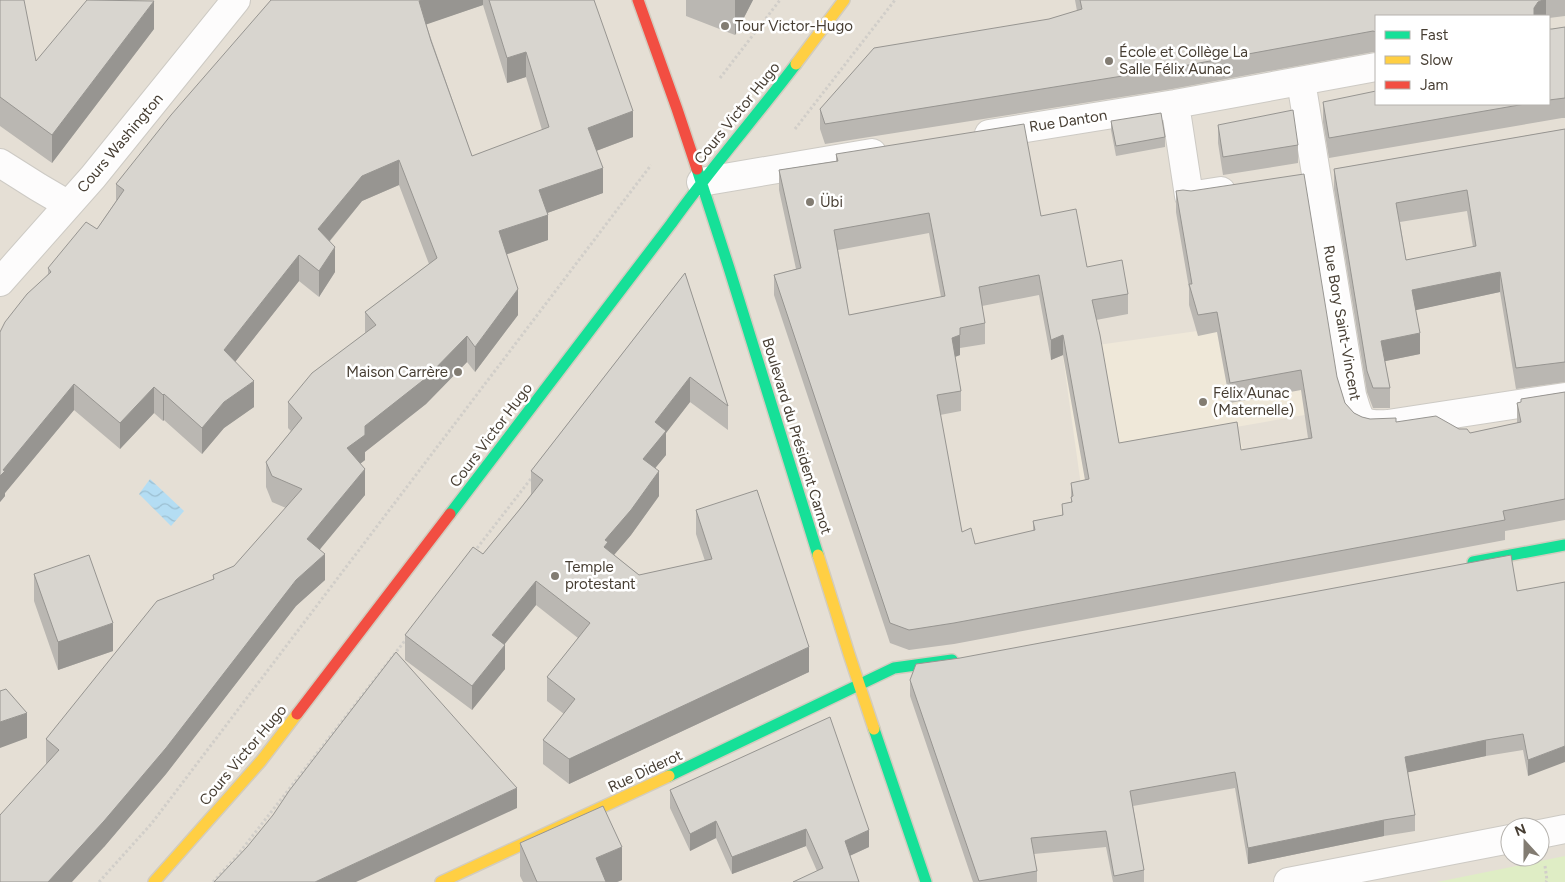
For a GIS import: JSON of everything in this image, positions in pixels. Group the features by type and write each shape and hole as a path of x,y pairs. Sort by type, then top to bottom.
{"street":[{"name":"Cours Washington","path":"0,282 93,177 236,0"},
{"name":"Boulevard du Président Carnot","path":"638,0 677,110 729,268 859,684 926,882"},
{"name":"Cours Victor Hugo","path":"154,882 261,761 671,224 700,182 765,105 844,0"},
{"name":"Rue Danton","path":"969,137 1175,104 1375,67"},
{"name":"Rue Bory Saint-Vincent","path":"1301,80 1352,395 1359,417 1369,425 1388,424 1565,397"},
{"path":"1175,104 1189,196 1248,187"},
{"path":"700,182 892,150"},
{"path":"0,163 68,204"},
{"path":"1457,565 1565,545"},
{"name":"Rue Diderot","path":"441,882 590,814 894,668 967,657"},
{"path":"1550,832 1565,829"},
{"path":"1288,882 1500,842"}],"path":[{"path":"720,78 780,0"},
{"path":"795,129 895,0"},
{"path":"99,882 152,823 651,165"},
{"path":"474,552 534,474"},
{"path":"213,882 236,857 413,630"}],"shaded area":[{"path":"0,0 1565,0 1565,882 0,882"},
{"name":"Félix Aunac (Maternelle)","path":"1319,314 1339,409 1236,427 1252,477 1083,500 1062,350"}],"green space":[{"path":"1565,856 1565,882 1437,882 1511,867 1550,867 1550,859"}],"water":[{"path":"150,479 184,511 171,526 139,494"}],"building":[{"path":"0,0 24,0 36,61 87,0 154,1 52,135 0,97"},
{"path":"271,0 423,0 419,1 431,41 472,156 549,127 526,52 507,58 489,0 594,0 633,111 588,128 603,168 539,190 548,215 499,231 518,289 475,347 467,336 426,378 365,426 365,435 347,448 365,469 307,539 325,554 296,580 166,748 104,821 48,882 0,882 0,815 59,750 46,739 157,601 214,579 213,575 234,566 302,489 272,476 266,462 302,418 288,402 312,373 376,325 365,312 437,258 399,160 362,176 318,229 335,247 319,271 299,255 224,350 254,381 224,402 202,428 154,387 120,423 74,384 0,476 0,332 5,322 27,294 51,272 48,268 86,222 97,229 124,190 116,184 171,115"},
{"name":"École et Collège La Salle Félix Aunac","path":"1080,0 1543,0 1538,2 1534,8 1534,15 1375,15 1375,32 1172,68 825,124 820,109 874,48 1049,19 1082,9"},
{"path":"1565,27 1565,98 1550,100 1550,29"},
{"path":"1375,91 1375,105 1519,105 1329,138 1323,102"},
{"path":"1293,110 1298,145 1223,157 1218,125"},
{"path":"1161,113 1165,137 1116,146 1111,121"},
{"path":"1024,124 1041,216 1076,209 1087,267 1122,260 1128,294 1092,300 1119,443 1237,422 1241,450 1312,438 1301,370 1230,383 1217,312 1198,315 1189,284 1192,284 1176,191 1191,191 1304,174 1337,377 1345,403 1354,413 1370,419 1396,418 1396,422 1436,416 1459,429 1467,429 1470,433 1521,422 1517,403 1521,402 1521,399 1565,392 1565,499 1503,511 1505,520 954,623 909,630 890,623 774,275 801,268 779,170 838,161 836,154","holes":["929,213 945,296 849,315 834,230","1039,275 1051,340 1063,335 1089,479 1071,483 1072,502 1062,504 1063,515 1033,521 1035,530 975,544 971,528 962,532 937,395 961,391 952,338 960,335 960,328 985,323 979,287"]},
{"path":"1565,129 1565,362 1516,368 1500,272 1412,290 1420,333 1381,341 1390,388 1373,388 1367,371 1334,169","holes":["1467,190 1476,246 1406,260 1396,203"]},
{"path":"685,273 728,406 690,377 655,422 666,431 643,459 659,471 631,510 605,540 608,542 604,547 639,575 712,559 696,510 757,490 809,647 569,759 543,740 575,699 547,677 590,623 536,581 492,635 505,645 472,686 405,635 473,547 483,554 543,480 531,471"},
{"path":"89,555 113,623 58,642 34,574"},
{"path":"1511,555 1517,591 1565,582 1565,746 1528,760 1523,734 1405,757 1415,815 1248,848 1235,772 1130,791 1144,870 1114,876 1106,831 1031,838 1037,871 979,881 910,680 916,664 960,658"},
{"path":"396,652 517,788 315,882 214,882 247,847 273,815 289,791"},
{"path":"6,689 27,713 0,722 0,691"},
{"path":"830,717 869,830 845,841 859,882 793,882 823,868 806,829 732,857 716,821 690,834 670,790"},
{"path":"603,806 622,847 596,858 606,882 537,882 520,843"}],"traffic: fast":[{"path":"450,514 701,183 796,64"},
{"path":"697,169 818,555"},
{"path":"1473,562 1565,545"},
{"path":"669,776 894,668 952,660"},
{"path":"874,729 926,882"}],"traffic: slow":[{"path":"796,64 844,0"},
{"path":"818,555 874,729"},
{"path":"154,882 261,761 297,714"},
{"path":"441,882 669,776"}],"traffic: jam":[{"path":"638,0 697,169"},
{"path":"297,714 450,514"}],"place":[{"name":"Tour Victor-Hugo","path":"725,26"},
{"name":"École et Collège La Salle Félix Aunac","path":"1109,61"},
{"name":"Übi","path":"810,202"},
{"name":"Maison Carrère","path":"458,372"},
{"name":"Félix Aunac (Maternelle)","path":"1203,402"},
{"name":"Temple protestant","path":"555,576"}]}
